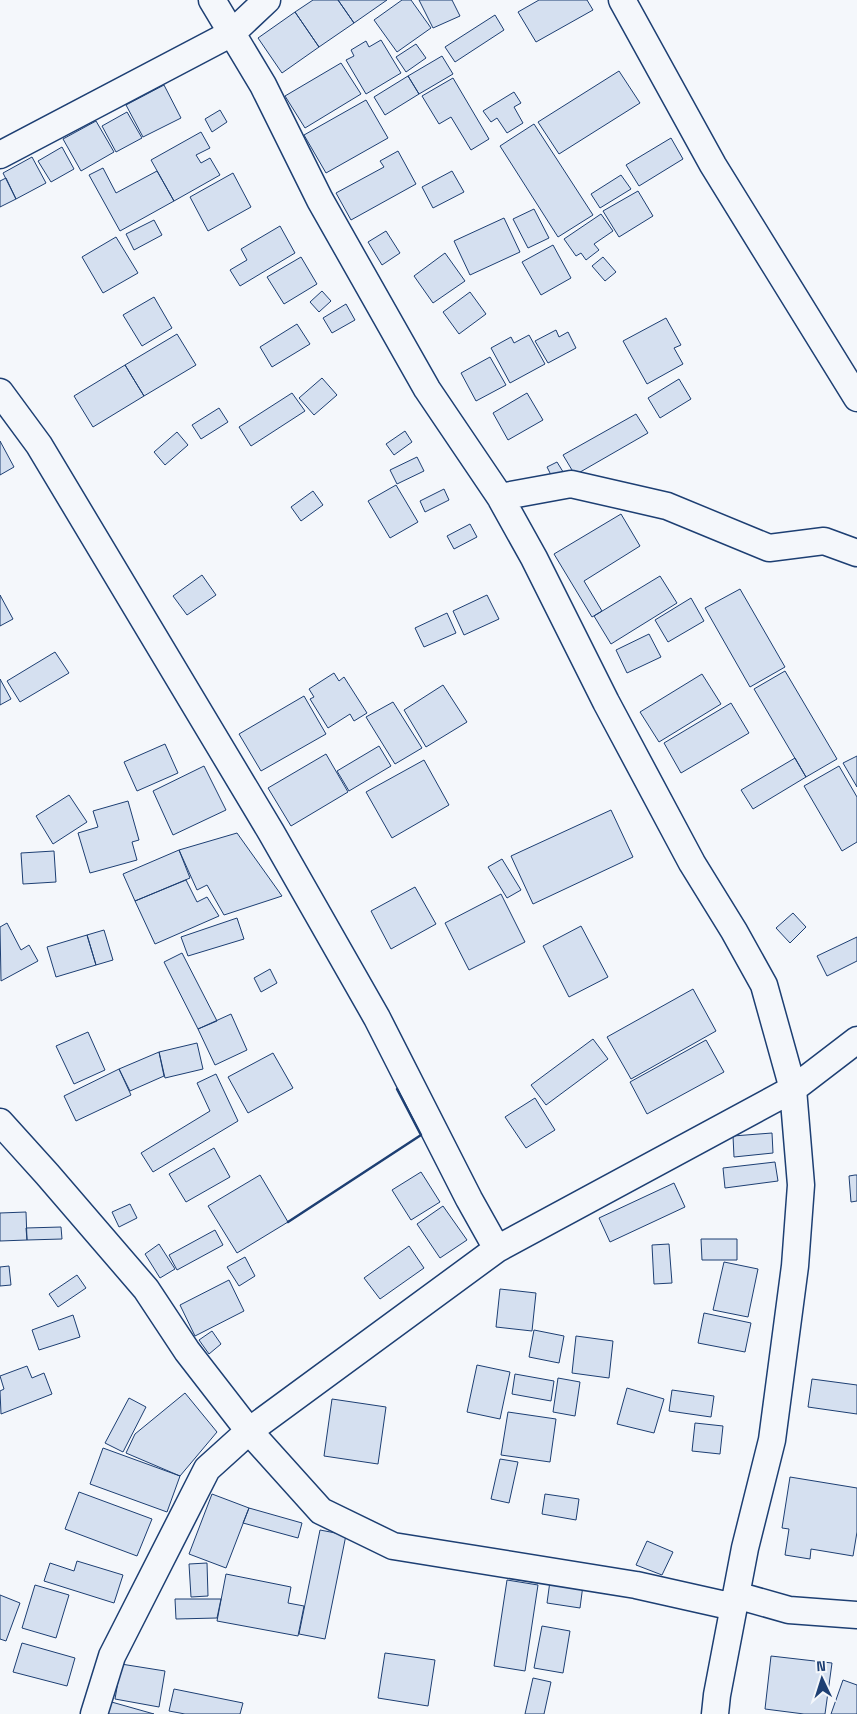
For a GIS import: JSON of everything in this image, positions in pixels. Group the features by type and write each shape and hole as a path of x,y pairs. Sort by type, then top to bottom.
{"street":[{"path":"212,0 264,85 320,200 422,381 500,497 534,558 606,702 692,863 734,931 764,986 792,1089 801,1185 795,1266 772,1440 745,1548 715,1714"},
{"path":"0,155 232,33 267,0"},
{"path":"622,0 713,165 857,398"},
{"path":"0,392 39,445 271,832 377,1018 469,1199 497,1249"},
{"path":"500,497 571,484 667,506 769,548 824,540 857,553"},
{"path":"94,1714 112,1656 207,1469 249,1430 497,1249 792,1089 857,1040"},
{"path":"0,1122 146,1289 187,1351 249,1430 321,1511 393,1546 789,1610 857,1615"}],"building":[{"path":"313,0 338,0 354,23 319,47 295,12"},
{"path":"338,0 387,0 354,23"},
{"path":"402,0 411,0 431,28 397,52 374,20"},
{"path":"419,0 452,0 460,16 433,28"},
{"path":"539,0 587,0 593,10 536,42 518,12"},
{"path":"295,12 319,47 282,73 258,38"},
{"path":"495,15 504,30 455,62 445,47"},
{"path":"381,40 401,73 366,94 346,60 354,56 351,50 366,41 369,47"},
{"path":"416,44 426,58 406,72 396,57"},
{"path":"442,56 453,74 419,94 408,76"},
{"path":"341,63 361,94 305,128 285,96"},
{"path":"619,71 640,103 559,154 538,122"},
{"path":"408,76 419,94 385,115 374,97"},
{"path":"453,78 489,139 471,150 451,117 439,124 422,96"},
{"path":"164,85 181,118 143,137 126,105"},
{"path":"514,92 521,103 514,107 523,123 507,133 497,118 491,122 483,111"},
{"path":"366,100 388,138 326,173 304,135"},
{"path":"220,110 227,122 212,132 205,119"},
{"path":"127,112 142,138 116,152 102,126"},
{"path":"96,121 114,152 81,171 63,139"},
{"path":"534,124 593,215 558,237 500,146"},
{"path":"201,132 210,148 196,155 201,163 210,158 220,175 174,201 151,160"},
{"path":"671,138 683,159 639,186 626,165"},
{"path":"62,147 74,169 51,182 38,161"},
{"path":"398,151 416,184 351,220 336,193 384,167 380,161"},
{"path":"32,157 46,183 16,199 3,173"},
{"path":"103,168 116,193 157,171 174,201 120,231 89,175"},
{"path":"452,171 464,192 433,208 422,187"},
{"path":"233,173 251,207 208,231 190,197"},
{"path":"621,175 631,189 600,208 591,194"},
{"path":"6,178 16,199 0,207 0,181"},
{"path":"638,191 653,216 619,237 603,211"},
{"path":"534,209 549,238 528,248 513,219"},
{"path":"601,214 613,231 594,244 599,250 586,260 581,253 576,256 564,239"},
{"path":"504,218 520,252 470,275 454,241"},
{"path":"154,220 162,235 134,250 126,234"},
{"path":"280,226 295,253 240,286 230,270 247,260 241,249"},
{"path":"386,231 400,253 382,265 368,242"},
{"path":"116,237 138,273 103,293 82,257"},
{"path":"553,245 571,278 541,295 522,262"},
{"path":"445,253 465,281 433,303 414,276"},
{"path":"301,257 317,284 284,304 267,277"},
{"path":"603,257 616,272 605,281 592,266"},
{"path":"322,291 331,301 319,312 310,302"},
{"path":"470,292 486,314 459,334 443,312"},
{"path":"154,297 172,328 142,346 123,315"},
{"path":"346,304 355,320 332,333 323,318"},
{"path":"666,318 681,345 674,348 683,364 647,384 623,341"},
{"path":"297,324 310,344 272,367 260,347"},
{"path":"556,330 559,337 568,332 576,348 548,363 535,341"},
{"path":"177,334 196,365 144,396 125,365"},
{"path":"529,335 545,364 510,383 491,348 511,337 514,343"},
{"path":"490,357 506,385 476,401 461,373"},
{"path":"125,365 144,396 93,427 74,396"},
{"path":"322,378 337,395 314,415 299,398"},
{"path":"679,379 691,399 660,418 648,398"},
{"path":"292,393 305,411 251,446 239,427"},
{"path":"527,393 543,420 508,440 493,413"},
{"path":"219,408 228,422 201,439 192,425"},
{"path":"636,414 648,433 575,475 563,455"},
{"path":"405,431 412,442 394,455 386,444"},
{"path":"177,432 188,445 165,465 154,452"},
{"path":"0,441 14,467 0,475"},
{"path":"417,457 424,471 397,484 390,470"},
{"path":"557,462 565,475 554,481 547,467"},
{"path":"396,485 418,522 390,538 368,501"},
{"path":"444,489 449,500 425,512 420,501"},
{"path":"313,491 323,505 301,521 291,507"},
{"path":"621,514 640,546 584,581 602,611 592,617 554,554"},
{"path":"470,524 477,537 454,549 447,536"},
{"path":"202,575 216,595 187,615 173,596"},
{"path":"660,576 677,603 611,644 594,616"},
{"path":"740,589 785,667 750,687 705,608"},
{"path":"0,595 13,619 0,626"},
{"path":"487,595 499,619 464,635 453,611"},
{"path":"691,598 704,621 668,642 655,620"},
{"path":"447,613 456,633 424,647 415,628"},
{"path":"649,634 661,657 627,673 616,650"},
{"path":"55,652 69,673 20,702 7,681"},
{"path":"785,671 837,759 806,777 754,689"},
{"path":"334,673 339,681 344,677 367,713 354,721 350,714 328,728 310,699 314,697 309,689"},
{"path":"702,674 721,704 659,742 640,712"},
{"path":"0,679 11,699 0,705"},
{"path":"443,685 467,722 426,747 404,710"},
{"path":"304,696 326,734 261,771 239,734"},
{"path":"393,702 422,748 395,764 366,717"},
{"path":"731,703 749,733 681,773 664,743"},
{"path":"165,744 178,773 137,791 124,762"},
{"path":"379,746 391,766 349,791 337,771"},
{"path":"326,754 348,792 291,826 268,788"},
{"path":"857,756 857,787 843,763"},
{"path":"795,758 806,777 753,809 741,790"},
{"path":"424,760 449,805 392,838 366,792"},
{"path":"204,766 226,810 173,835 153,791"},
{"path":"839,766 857,797 857,842 842,851 804,786"},
{"path":"69,795 87,822 53,844 36,816"},
{"path":"128,801 139,840 132,842 137,860 90,873 78,833 98,827 93,811"},
{"path":"611,810 633,857 533,904 511,856"},
{"path":"237,833 282,896 224,915 207,885 197,890 179,850"},
{"path":"179,850 190,878 135,901 123,874"},
{"path":"54,851 56,882 23,884 21,853"},
{"path":"502,859 521,890 507,898 488,867"},
{"path":"186,880 197,902 207,897 219,916 155,944 135,901"},
{"path":"415,887 436,924 391,949 371,911"},
{"path":"501,894 525,942 469,970 445,923"},
{"path":"793,913 806,927 790,943 776,928"},
{"path":"237,918 244,939 188,956 181,937"},
{"path":"7,923 21,950 29,945 38,961 1,981 0,927"},
{"path":"581,926 608,977 569,997 543,946"},
{"path":"104,930 113,960 96,965 87,935"},
{"path":"87,935 96,965 56,977 47,947"},
{"path":"857,937 857,961 827,976 817,956"},
{"path":"182,953 217,1021 198,1029 164,962"},
{"path":"270,969 277,983 261,992 254,978"},
{"path":"693,989 716,1031 631,1079 607,1037"},
{"path":"231,1014 247,1050 215,1065 198,1029"},
{"path":"88,1032 105,1070 74,1084 56,1046"},
{"path":"593,1039 608,1059 546,1105 531,1085"},
{"path":"706,1040 724,1072 647,1114 630,1082"},
{"path":"197,1043 203,1069 165,1078 159,1052"},
{"path":"159,1052 164,1076 130,1091 119,1069"},
{"path":"273,1053 293,1088 248,1113 228,1077"},
{"path":"119,1069 131,1095 76,1121 64,1096"},
{"path":"216,1074 238,1121 153,1172 141,1153 210,1111 197,1083"},
{"path":"535,1098 555,1130 526,1148 505,1117"},
{"path":"772,1133 773,1153 734,1157 733,1136"},
{"path":"214,1148 230,1177 186,1202 169,1174"},
{"path":"775,1162 778,1181 725,1188 723,1168"},
{"path":"421,1172 440,1202 411,1220 392,1190"},
{"path":"260,1175 288,1222 237,1253 208,1206"},
{"path":"857,1175 857,1201 851,1202 849,1176"},
{"path":"674,1183 685,1207 610,1242 599,1218"},
{"path":"130,1204 137,1218 119,1227 112,1212"},
{"path":"443,1206 467,1240 440,1258 417,1224"},
{"path":"26,1212 27,1240 0,1241 0,1213"},
{"path":"61,1227 62,1239 27,1240 26,1228"},
{"path":"215,1230 223,1245 177,1270 169,1255"},
{"path":"701,1239 737,1239 737,1260 702,1260"},
{"path":"159,1244 175,1269 160,1278 145,1254"},
{"path":"669,1244 672,1283 654,1284 652,1245"},
{"path":"409,1246 424,1268 380,1299 364,1278"},
{"path":"245,1257 255,1276 239,1286 227,1267"},
{"path":"724,1262 758,1269 748,1317 713,1310"},
{"path":"9,1266 11,1285 0,1286 0,1267"},
{"path":"77,1275 86,1288 58,1307 49,1294"},
{"path":"229,1280 244,1311 195,1336 180,1305"},
{"path":"500,1289 536,1293 532,1331 496,1327"},
{"path":"704,1313 751,1323 745,1352 698,1343"},
{"path":"73,1315 80,1337 39,1350 32,1330"},
{"path":"534,1330 564,1336 559,1363 529,1357"},
{"path":"212,1331 221,1344 209,1354 199,1340"},
{"path":"576,1336 613,1341 609,1378 572,1373"},
{"path":"477,1365 510,1372 500,1419 467,1412"},
{"path":"27,1366 32,1378 44,1373 52,1394 1,1414 0,1391 4,1389 0,1376"},
{"path":"515,1374 554,1381 551,1401 512,1394"},
{"path":"558,1378 580,1382 575,1416 553,1412"},
{"path":"812,1379 857,1385 857,1414 808,1407"},
{"path":"627,1388 664,1399 654,1433 617,1424"},
{"path":"672,1390 714,1396 711,1417 669,1411"},
{"path":"185,1393 217,1432 180,1476 126,1453 135,1434"},
{"path":"129,1398 146,1407 123,1452 105,1443"},
{"path":"332,1399 386,1407 378,1464 324,1456"},
{"path":"508,1412 556,1419 550,1462 501,1455"},
{"path":"695,1423 723,1426 720,1454 692,1451"},
{"path":"103,1448 180,1476 167,1512 90,1484"},
{"path":"500,1459 518,1462 509,1503 491,1499"},
{"path":"790,1477 857,1488 857,1532 853,1556 811,1549 810,1559 785,1555 789,1529 782,1528"},
{"path":"79,1492 152,1519 137,1556 65,1529"},
{"path":"212,1494 249,1508 226,1568 189,1554"},
{"path":"545,1494 579,1499 576,1520 542,1514"},
{"path":"249,1508 302,1523 298,1538 243,1523"},
{"path":"320,1530 346,1535 325,1639 299,1634"},
{"path":"647,1541 673,1552 662,1575 636,1565"},
{"path":"77,1561 123,1575 114,1603 44,1581 50,1563 74,1571"},
{"path":"207,1563 208,1596 191,1597 189,1564"},
{"path":"226,1574 291,1587 288,1603 304,1606 298,1636 217,1621"},
{"path":"507,1580 538,1585 525,1671 494,1666"},
{"path":"550,1581 583,1585 580,1608 547,1603"},
{"path":"35,1585 69,1595 56,1638 22,1628"},
{"path":"0,1595 20,1603 6,1641 0,1639"},
{"path":"175,1599 221,1599 217,1618 176,1619"},
{"path":"542,1626 570,1631 563,1673 534,1668"},
{"path":"22,1643 75,1658 67,1686 13,1672"},
{"path":"385,1653 435,1660 428,1706 378,1698"},
{"path":"771,1656 832,1663 825,1714 804,1714 765,1709"},
{"path":"121,1664 165,1671 159,1707 115,1699"},
{"path":"533,1678 551,1682 544,1714 525,1714"},
{"path":"843,1680 857,1685 857,1714 831,1714"},
{"path":"174,1689 243,1703 240,1714 185,1714 169,1711"},
{"path":"108,1701 154,1714 104,1714"}],"wall":[{"path":"288,1222 421,1135 397,1089"}]}
